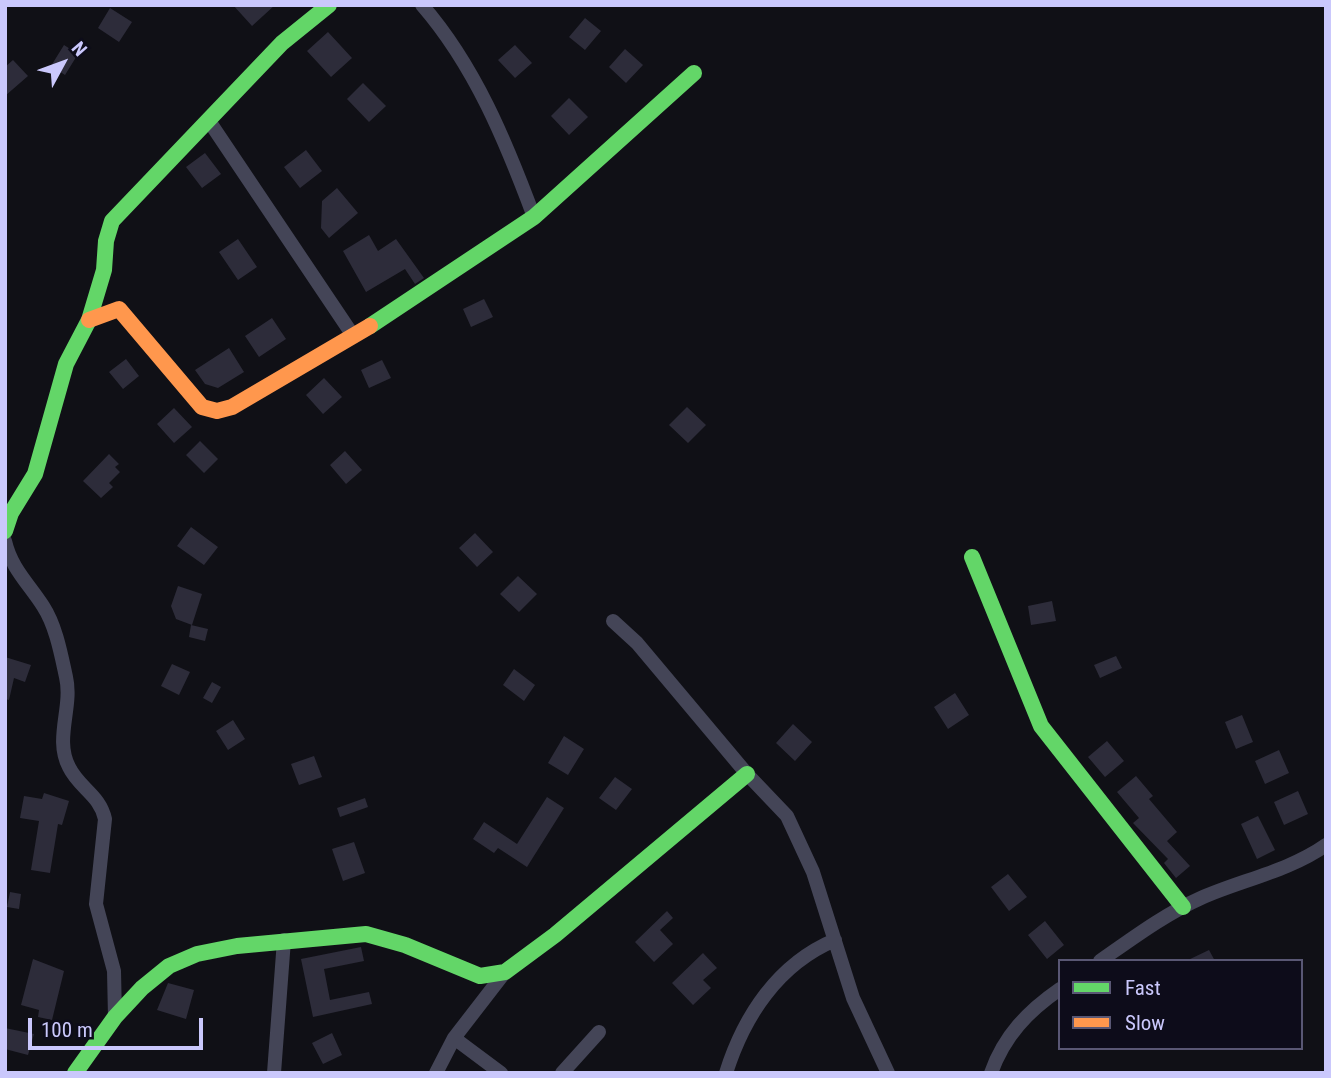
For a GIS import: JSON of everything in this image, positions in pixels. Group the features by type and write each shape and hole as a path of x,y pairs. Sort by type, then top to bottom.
{"street":[{"path":"5,530 11,513 35,474 66,364 89,320 104,270 106,241 112,220 282,43 328,5"},
{"path":"422,5 447,38 482,96 515,165 534,217"},
{"path":"89,320 119,309 202,407 217,411 232,407 415,299 534,217 694,73"},
{"path":"209,121 352,334"},
{"path":"5,541 14,567 44,608 52,627 69,690 63,742 69,768 103,807 105,819 96,904 114,971 115,1017"},
{"path":"972,557 1041,726 1183,907"},
{"path":"613,621 636,643 747,774 787,816 801,841 853,998 888,1073"},
{"path":"436,1073 454,1038 506,972 555,935 747,774"},
{"path":"1103,959 1183,907 1237,883 1286,866 1326,845"},
{"path":"75,1073 115,1017 156,976 182,959 211,950 350,934 380,936 480,976 506,972"},
{"path":"274,1073 284,940"},
{"path":"726,1073 739,1039 779,976 835,940"},
{"path":"480,976 487,994"},
{"path":"991,1073 1006,1039 1058,991"},
{"path":"562,1073 599,1032"},
{"path":"454,1038 501,1073"}],"building":[{"path":"233,5 275,5 252,26"},
{"path":"110,8 132,22 119,42 98,28"},
{"path":"585,18 601,31 585,50 569,37"},
{"path":"328,32 352,58 331,77 307,51"},
{"path":"64,45 78,54 65,75 51,66"},
{"path":"515,45 532,63 515,78 498,60"},
{"path":"625,49 643,65 626,83 609,67"},
{"path":"13,60 28,76 5,96 5,67"},
{"path":"363,83 386,106 369,122 347,99"},
{"path":"569,98 588,117 569,135 551,116"},
{"path":"306,150 322,171 300,188 284,167"},
{"path":"205,153 221,174 202,188 186,167"},
{"path":"337,188 358,213 329,238 321,228 322,201"},
{"path":"369,235 378,251 396,239 424,278 415,284 405,269 366,292 343,251"},
{"path":"238,239 257,267 238,280 219,252"},
{"path":"484,299 493,317 471,327 463,309"},
{"path":"272,318 286,339 259,357 245,336"},
{"path":"229,348 244,372 218,388 205,384 195,370"},
{"path":"126,359 139,376 123,389 109,372"},
{"path":"382,360 391,378 369,388 361,370"},
{"path":"324,378 342,397 323,414 306,395"},
{"path":"687,407 706,425 688,443 669,425"},
{"path":"174,408 192,427 174,443 157,424"},
{"path":"200,441 218,459 204,473 186,455"},
{"path":"345,451 362,470 346,484 330,465"},
{"path":"109,454 119,464 115,467 120,472 109,483 113,487 101,498 83,481"},
{"path":"191,527 218,547 204,565 177,546"},
{"path":"475,533 493,552 477,567 459,548"},
{"path":"518,576 537,594 519,612 500,594"},
{"path":"178,586 202,594 192,625 176,619 171,606"},
{"path":"1052,601 1056,621 1031,625 1028,606"},
{"path":"191,625 208,629 205,641 189,637"},
{"path":"1116,656 1122,668 1100,678 1094,665"},
{"path":"5,657 31,665 25,682 14,678 9,700 5,699"},
{"path":"172,664 190,672 179,695 161,686"},
{"path":"514,669 535,685 524,701 503,685"},
{"path":"212,682 221,687 212,703 203,698"},
{"path":"955,693 969,715 948,729 934,707"},
{"path":"1242,715 1253,742 1236,749 1225,722"},
{"path":"233,720 245,739 228,750 216,731"},
{"path":"793,724 812,742 795,761 776,743"},
{"path":"564,736 584,749 568,775 548,763"},
{"path":"1107,741 1124,761 1105,777 1088,757"},
{"path":"1279,750 1289,773 1265,784 1255,761"},
{"path":"314,756 322,777 299,785 291,764"},
{"path":"1136,776 1153,796 1149,799 1177,832 1167,841 1190,866 1176,878 1164,863 1168,859 1133,823 1139,818 1117,792"},
{"path":"615,777 632,789 616,810 599,798"},
{"path":"1298,791 1308,814 1284,825 1274,802"},
{"path":"44,793 69,801 62,825 58,824 50,873 31,870 39,821 20,818 24,796 42,799"},
{"path":"547,797 564,808 527,867 498,848 494,853 473,839 484,822 517,844"},
{"path":"365,798 368,807 340,817 337,808"},
{"path":"1258,816 1275,850 1257,859 1241,824"},
{"path":"354,842 365,873 343,881 332,849"},
{"path":"1008,874 1027,897 1009,911 991,887"},
{"path":"10,892 21,894 19,909 7,907"},
{"path":"667,911 673,918 660,930 673,944 654,962 635,942"},
{"path":"1045,921 1064,945 1047,959 1028,935"},
{"path":"361,947 364,961 324,969 330,1000 369,992 372,1004 313,1017 301,959"},
{"path":"1209,950 1214,959 1190,959"},
{"path":"703,953 717,968 703,980 711,988 693,1005 672,983"},
{"path":"33,959 64,971 52,1020 38,1017 39,1010 21,1005"},
{"path":"168,983 194,990 186,1019 157,1010"},
{"path":"5,1028 34,1034 28,1055 5,1049"},
{"path":"332,1033 342,1055 323,1064 312,1043"}],"traffic: fast":[{"path":"5,531 11,513 35,474 66,364 89,320 104,270 106,241 112,221 282,43 329,5"},
{"path":"370,326 534,217 694,73"},
{"path":"972,557 1041,726 1183,907"},
{"path":"75,1073 115,1017 142,988 169,966 197,954 237,946 366,934 405,945 480,976 505,972 555,935 747,774"}],"traffic: slow":[{"path":"89,320 119,309 202,407 217,411 232,407 370,326"}]}
